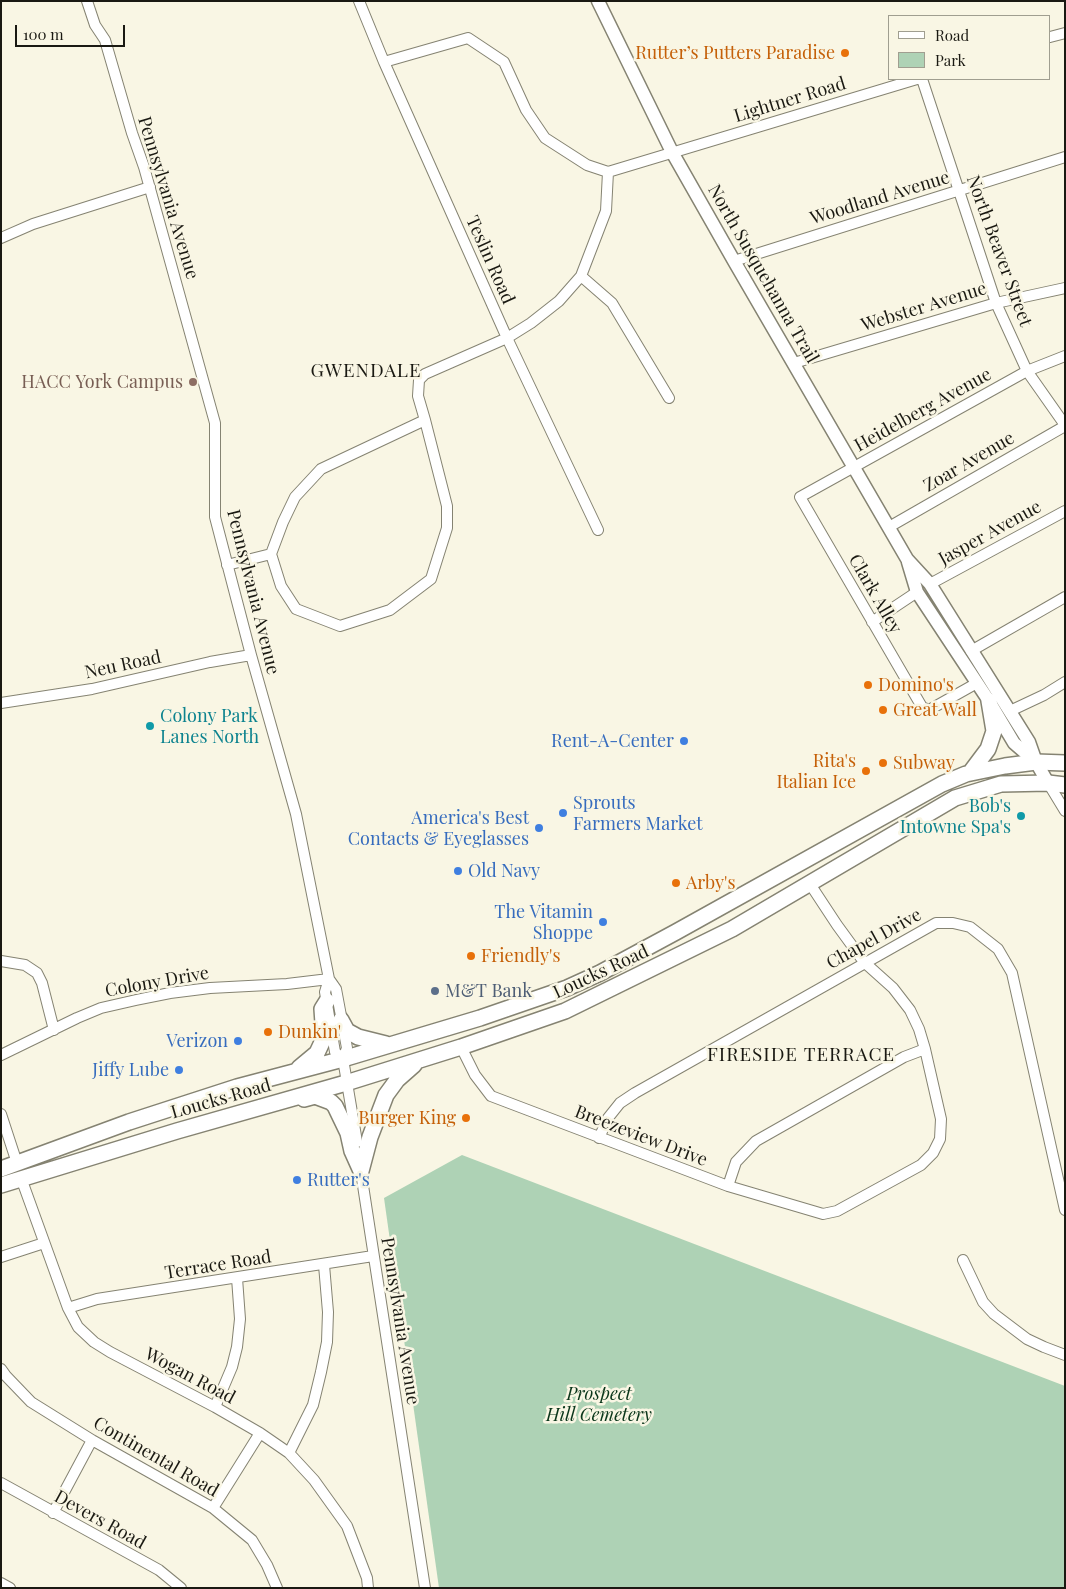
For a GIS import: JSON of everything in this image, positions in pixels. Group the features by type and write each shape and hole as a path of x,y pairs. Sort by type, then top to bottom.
{"highway":[{"path":"970,773 988,749 994,731 989,701"},
{"name":"Loucks Road","path":"1,1185 19,1171 147,1116 237,1086 342,1059 520,1005 567,988 600,973 676,932 927,791 970,773 1036,762 1065,763"},
{"name":"Loucks Road","path":"1,1169 19,1171 346,1083 461,1047 565,1011 732,929 955,798 1001,784 1048,783 1065,785"},
{"path":"296,1071 317,1053 324,1038 322,1009 327,1001"},
{"path":"341,1020 347,1031 358,1037 390,1044"},
{"path":"361,1171 370,1137 386,1096 397,1080 422,1059"},
{"path":"271,1104 290,1103 315,1096 331,1102 335,1106 348,1133 352,1151 361,1171"}],"main road":[{"name":"North Susquehanna Trail","path":"598,1 672,152 907,559 917,592 989,701 1014,743 1036,762"},
{"name":"North Susquehanna Trail","path":"907,559 930,584 1010,711 1029,742 1036,762 1048,783"}],"street":[{"name":"Pennsylvania Avenue","path":"88,1 95,25 105,40 150,187 216,423 216,517 227,566 296,814 329,979 336,989 347,1048 342,1059 361,1171 424,1588"},
{"name":"Teslin Road","path":"359,1 384,62 507,338 598,530"},
{"path":"1051,37 1065,32"},
{"path":"384,62 468,38 504,62 526,110 545,138 587,165 608,172 606,211 581,276 559,301 531,323 507,338 425,374 419,380 418,396 425,420 447,506 447,528 431,579 390,610 340,626 296,609 281,586 271,554 283,522 296,497 321,469 425,420"},
{"name":"Lightner Road","path":"608,172 914,80"},
{"name":"North Beaver Street","path":"922,80 996,302 1027,371 1065,426"},
{"name":"Woodland Avenue","path":"734,261 1065,157"},
{"path":"1,238 33,224 150,187"},
{"path":"581,276 612,303 669,398"},
{"name":"Webster Avenue","path":"794,363 996,302 1065,288"},
{"name":"Heidelberg Avenue","path":"800,497 1027,371 1065,356"},
{"name":"Zoar Avenue","path":"889,527 1065,426"},
{"name":"Clark Alley","path":"800,497 922,707 928,710 977,683"},
{"name":"Jasper Avenue","path":"930,584 1065,511"},
{"path":"227,566 271,554"},
{"path":"872,622 917,592"},
{"path":"971,651 1065,597"},
{"name":"Neu Road","path":"1,703 92,689 210,662 251,655"},
{"path":"1010,711 1044,695 1065,682"},
{"path":"1048,783 1065,811"},
{"path":"728,1186 736,1162 756,1141 904,1057 925,1049 919,1029 910,1010 893,988 864,962 810,884"},
{"name":"Chapel Drive","path":"599,1138 608,1118 620,1103 635,1092 936,923 953,923 970,927 998,949 1012,973 1065,1210"},
{"path":"1,961 25,965 37,973 42,983 54,1030"},
{"name":"Pennsylvania Avenue","path":"329,979 325,992 335,1052 342,1059"},
{"name":"Colony Drive","path":"1,1054 102,1008 170,993 329,979"},
{"name":"Breezeview Drive","path":"461,1047 475,1075 491,1096 728,1186 822,1214 837,1211 921,1165 933,1153 940,1139 941,1119 925,1049"},
{"name":"Wogan Road","path":"1,1114 44,1242 68,1308 78,1327 94,1342 110,1352 260,1432 289,1453 314,1480 347,1526 367,1578 368,1588"},
{"path":"1,1257 44,1242"},
{"name":"Terrace Road","path":"68,1308 96,1299 374,1256"},
{"path":"963,1260 983,1302 994,1314 1044,1348 1065,1355"},
{"path":"289,1453 313,1405 322,1372 327,1342 328,1312 324,1265"},
{"path":"215,1407 232,1367 236,1347 240,1319 237,1278"},
{"name":"Continental Road","path":"1,1369 30,1402 92,1440 213,1508 252,1540 267,1565 277,1588"},
{"path":"213,1508 260,1432"},
{"path":"53,1513 92,1440"},
{"name":"Devers Road","path":"1,1483 159,1570 181,1588"},
{"path":"1,1583 10,1588"}],"green space":[{"name":"Prospect Hill Cemetery","path":"462,1155 1065,1386 1065,1588 439,1588 384,1198"}],"place":[{"name":"Rutter’s Putters Paradise","path":"845,53"},
{"name":"HACC York Campus","path":"193,382"},
{"name":"Domino's","path":"868,685"},
{"name":"Great Wall","path":"883,710"},
{"name":"Colony Park Lanes North","path":"150,726"},
{"name":"Rent-A-Center","path":"684,741"},
{"name":"Subway","path":"883,763"},
{"name":"Rita's Italian Ice","path":"866,771"},
{"name":"Sprouts Farmers Market","path":"563,813"},
{"name":"Bob's Intowne Spa's","path":"1021,816"},
{"name":"America's Best Contacts & Eyeglasses","path":"539,828"},
{"name":"Old Navy","path":"458,871"},
{"name":"Arby's","path":"676,883"},
{"name":"The Vitamin Shoppe","path":"603,922"},
{"name":"Friendly's","path":"471,956"},
{"name":"M&T Bank","path":"435,991"},
{"name":"Dunkin'","path":"268,1032"},
{"name":"Verizon","path":"238,1041"},
{"name":"Jiffy Lube","path":"179,1070"},
{"name":"Burger King","path":"466,1118"},
{"name":"Rutter's","path":"297,1180"}],"district":[{"name":"GWENDALE","path":"366,371"},
{"name":"FIRESIDE TERRACE","path":"801,1055"}]}
